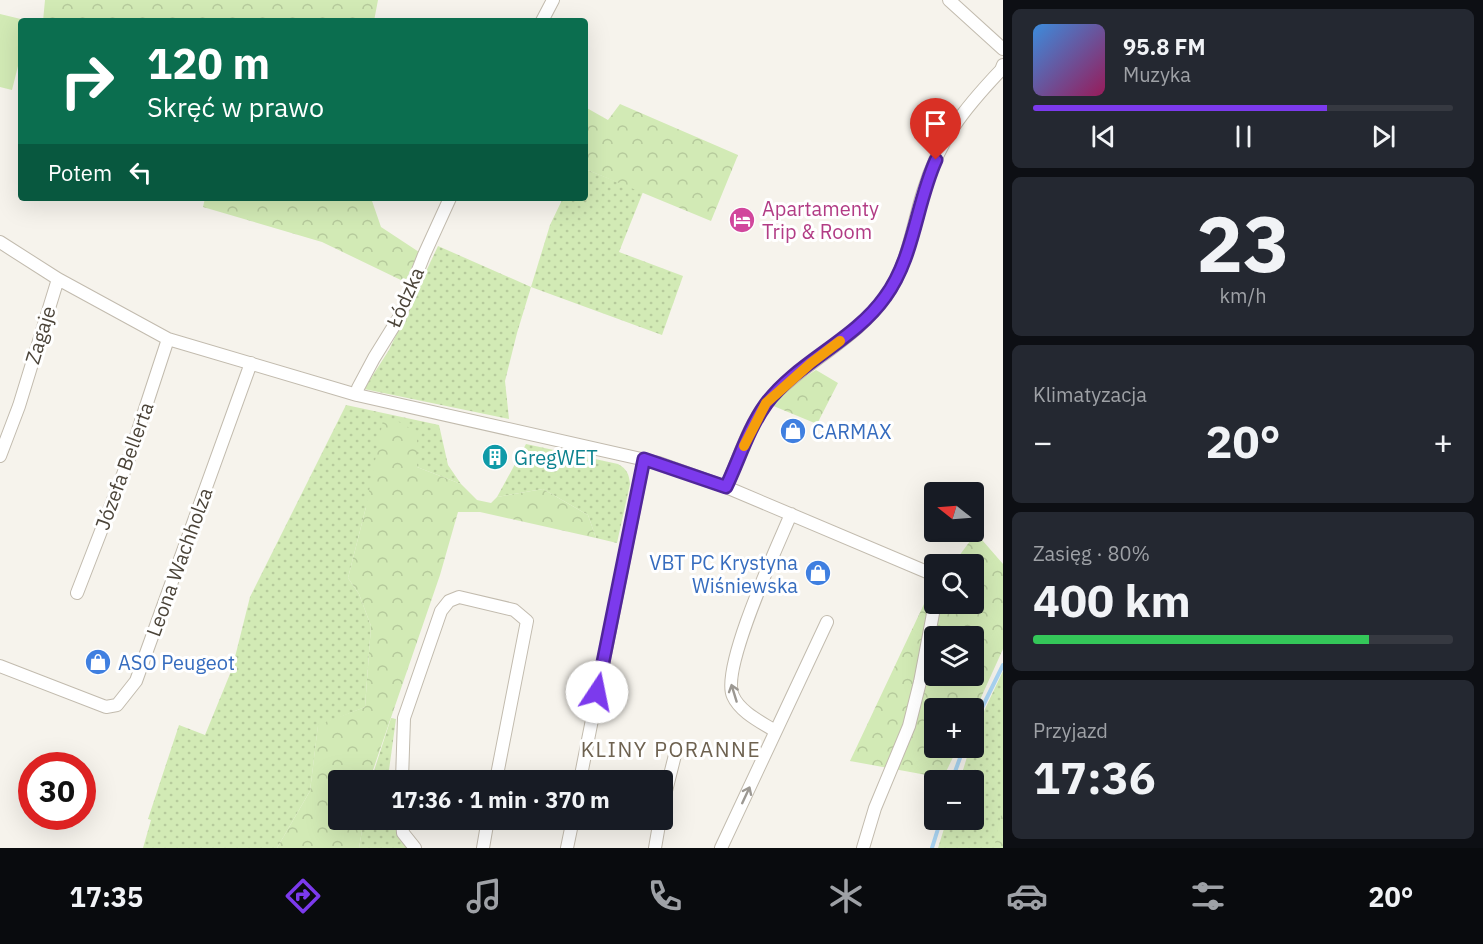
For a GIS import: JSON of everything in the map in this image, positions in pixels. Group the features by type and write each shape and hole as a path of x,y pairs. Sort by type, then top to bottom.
{"street":[{"path":"544,18 553,0"},
{"path":"949,0 1003,49"},
{"path":"726,487 766,403 811,363 852,332 875,311 887,295 904,259 923,191 955,122 1003,66"},
{"name":"Łódzka","path":"357,395 358,388 374,358 400,316 449,201"},
{"name":"Zagaje","path":"0,242 57,279 19,406 0,456"},
{"path":"57,279 168,339 357,395 644,459 726,487 924,570"},
{"name":"Józefa Bellerta","path":"77,593 127,464 168,339"},
{"name":"Leona Wachholza","path":"0,666 106,707 117,705 136,681 251,363"},
{"path":"582,770 644,459"},
{"path":"775,731 738,705 732,694 731,681 746,624 791,514"},
{"path":"402,770 404,718 441,611 449,601 459,597 514,610 527,621 498,770"},
{"path":"863,848 875,807 909,726 933,614"},
{"path":"721,848 827,621"},
{"path":"671,770 676,751"},
{"path":"403,830 414,847"},
{"path":"483,848 486,830"},
{"path":"567,848 571,830"},
{"path":"655,848 658,830"}],"green space":[{"path":"45,0 378,0 375,18 43,18"},
{"path":"0,14 18,18 18,66 12,90 0,87"},
{"path":"620,104 738,155 711,221 588,170 588,109 608,120"},
{"path":"588,170 643,192 619,252 683,276 662,335 531,287 550,225 562,201 588,201"},
{"path":"204,201 372,201 381,227 419,252 405,282 322,242 203,207"},
{"path":"438,246 531,287 505,381 509,419 364,389 389,350"},
{"path":"816,370 838,383 817,424 771,405 786,389"},
{"path":"346,405 439,425 448,465 461,484 417,467 366,507 348,578 359,594 371,626 365,707 318,726 310,791 277,848 143,848 151,820 148,819 179,725 205,735 232,669 250,597"},
{"path":"383,420 397,421 417,432 417,467 461,484 477,500 491,503 497,497 543,489 588,515 596,538 480,512 458,512 440,575 373,770 328,770 328,830 362,830 359,848 277,848 310,791 318,725 365,707 371,626 359,594 348,578 366,507"},
{"path":"526,444 618,464 625,470 630,484 617,543 596,538 588,515 543,489 497,497"},
{"path":"969,542 984,542 1003,564 1003,649 981,698 924,698 924,758 953,758 947,770 924,770 924,775 850,761 924,604 924,614 984,614 984,554 960,554"},
{"path":"1003,671 1003,848 938,848 944,830 984,830 984,770 963,770 967,758 984,758 984,711"},
{"path":"391,718 396,719 389,770 374,770"},
{"path":"1003,806 1003,848 994,848"},
{"path":"362,830 403,830 409,848 359,848"}],"waterway":[{"path":"984,704 1003,665"},
{"path":"956,770 960,758"},
{"path":"932,848 938,830"}],"slow traffic":[{"path":"744,446 766,403 783,386 840,341"}],"place":[{"name":"Apartamenty Trip & Room","path":"742,220"},
{"name":"CARMAX","path":"793,431"},
{"name":"GregWET","path":"495,457"},
{"name":"VBT PC Krystyna Wiśniewska","path":"818,573"},
{"name":"ASO Peugeot","path":"98,662"}],"district":[{"name":"KLINY PORANNE","path":"671,749"}],"route":[{"path":"597,692 644,459 726,487 766,403 783,386 852,332 875,311 887,295 901,268 923,191 936,160"}]}
